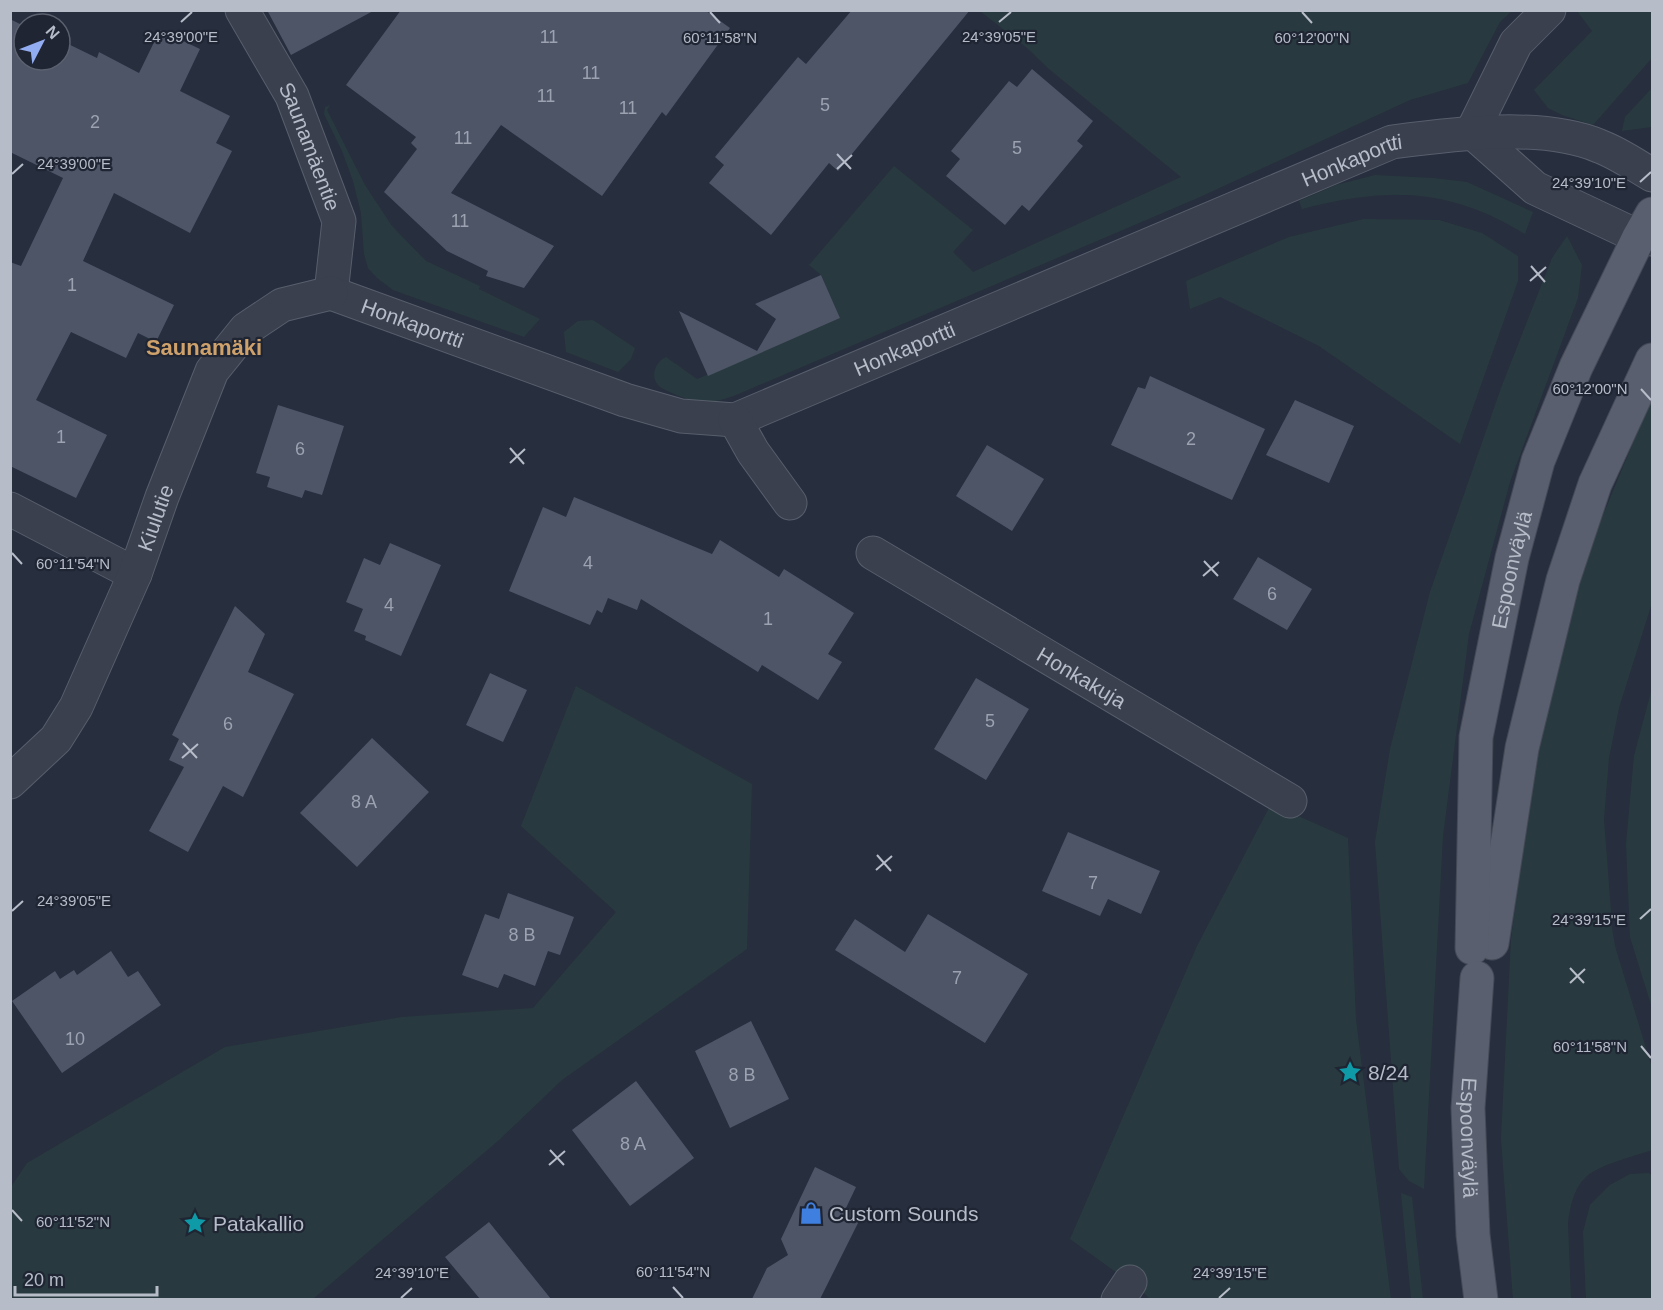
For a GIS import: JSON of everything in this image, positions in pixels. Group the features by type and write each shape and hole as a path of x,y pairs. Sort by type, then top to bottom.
{"main road":[{"name":"Espoonväylä","path":"1481,1299 1473,1235 1468,1108 1480,957 1476,737 1512,558 1538,461 1576,367 1648,230"},
{"name":"Espoonväylä","path":"1480,957 1522,748 1563,580 1595,484 1653,360"}],"street":[{"name":"Saunamäentie","path":"242,10 292,96 339,221 331,292"},
{"path":"1549,10 1516,43 1472,132 1534,188 1648,230"},
{"name":"Honkaportti","path":"331,292 625,400 681,416 735,420 1392,142 1472,132 1553,134 1599,145 1653,175"},
{"name":"Kiulutie","path":"10,782 56,739 76,707 135,574 162,497 212,370 246,329 282,305 331,292"},
{"path":"735,420 753,452 790,503"},
{"path":"10,509 135,574"},
{"name":"Honkakuja","path":"873,553 1290,801"}],"shaded area":[{"path":"980,11 1512,11 1500,22 1468,83 1410,100 1200,197 736,395 716,401 700,402 660,387 655,379 655,370 656,366 666,357 697,379 840,318 821,275 809,265 894,166 973,230 953,252 973,272 1181,177"},
{"path":"1577,11 1652,11 1652,58 1593,125 1548,108 1534,90 1592,31"},
{"path":"1652,88 1652,127 1622,131 1625,117"},
{"path":"330,105 327,110 365,185 392,226 426,261 480,286 479,289 540,319 524,337 393,290 368,268 364,254 361,213 353,181 342,151 324,114 325,107"},
{"path":"1375,175 1467,182 1533,212 1525,234 1470,207 1416,196 1362,197 1302,209 1299,201 1336,185"},
{"path":"1364,219 1439,220 1482,233 1518,256 1518,281 1460,444 1319,346 1220,297 1190,309 1186,281 1289,237"},
{"path":"1567,236 1582,265 1578,298 1510,482 1469,634 1443,836 1424,1189 1409,1181 1399,1169 1375,842 1390,749 1430,592 1501,388 1552,258"},
{"path":"593,320 635,348 631,359 618,372 566,352 564,332 578,321"},
{"path":"1652,397 1652,603 1619,708 1609,758 1604,819 1610,915 1615,946 1652,1068 1652,1150 1593,1172 1587,1176 1576,1191 1568,1223 1571,1299 1513,1300 1501,1139 1511,939 1536,744 1589,549"},
{"path":"576,686 752,784 747,949 562,1080 499,1140 313,1299 11,1299 11,1187 27,1163 225,1047 402,1017 533,1008 616,912 521,826"},
{"path":"1652,688 1652,1008 1630,937 1626,844 1634,756"},
{"path":"1271,804 1348,838 1356,1019 1391,1299 1150,1299 1070,1239 1197,946"},
{"path":"1649,1173 1652,1176 1652,1299 1586,1299 1583,1232 1590,1205 1610,1185 1630,1174"},
{"path":"1401,1193 1412,1197 1423,1299 1411,1299"}],"building":[{"path":"267,10 375,10 291,55"},
{"path":"401,10 705,10 730,28 666,116 662,112 602,196 501,125 451,193 554,246 524,288 486,276 488,271 447,251 384,192 417,149 411,143 416,137 346,85"},
{"path":"852,10 970,10 838,171 829,163 771,235 709,183 724,165 715,157 798,57 806,64"},
{"path":"10,19 12,20 12,72 72,72 72,46 97,58 99,52 139,73 160,30 200,49 180,91 230,116 216,143 232,151 190,233 114,193 83,261 174,305 156,342 138,333 126,358 71,332 36,400 107,435 76,498 10,466 10,262 21,266 63,178 10,152"},
{"path":"1032,69 1093,121 1077,141 1083,146 1029,211 1022,205 1005,225 946,176 960,159 951,151 1009,81 1017,87"},
{"path":"821,275 840,318 708,376 679,311 757,351 776,319 755,304"},
{"path":"1150,376 1265,429 1232,500 1111,445 1138,387 1145,389"},
{"path":"1295,400 1354,426 1329,483 1266,455"},
{"path":"278,405 344,426 322,495 305,490 302,498 267,487 270,477 256,473"},
{"path":"987,445 1044,479 1012,531 956,496"},
{"path":"574,497 712,554 720,540 779,577 784,569 854,613 828,654 842,662 818,700 762,665 758,672 641,599 637,610 608,598 602,613 597,610 590,625 509,591 543,507 566,517"},
{"path":"390,543 441,565 401,656 365,640 366,636 354,631 363,609 346,602 364,558 380,565"},
{"path":"1258,557 1312,589 1287,630 1233,599"},
{"path":"235,606 265,634 248,672 294,694 243,797 223,786 188,852 149,831 184,767 169,760 179,739 172,735"},
{"path":"490,673 527,690 503,742 466,725"},
{"path":"976,678 1029,709 986,780 934,749"},
{"path":"372,738 429,792 357,867 300,813"},
{"path":"1068,832 1160,871 1141,914 1108,899 1100,916 1042,891"},
{"path":"508,893 574,917 560,955 548,951 535,986 504,974 498,988 462,975 485,914 499,919"},
{"path":"928,914 1028,974 985,1043 835,950 855,919 905,952"},
{"path":"111,951 128,977 138,971 161,1005 62,1073 12,1001 55,971 60,979 74,970 77,975"},
{"path":"751,1021 789,1099 730,1128 695,1051"},
{"path":"636,1081 694,1158 630,1206 572,1130"},
{"path":"815,1167 856,1187 846,1208 862,1215 820,1299 752,1299 767,1268 788,1255 781,1239"},
{"path":"489,1222 551,1299 480,1299 445,1257"}],"place":[{"name":"8/24","path":"1350,1072"},
{"name":"Custom Sounds","path":"811,1213"},
{"name":"Patakallio","path":"195,1223"}],"district":[{"name":"Saunamäki","path":"204,347"}]}
